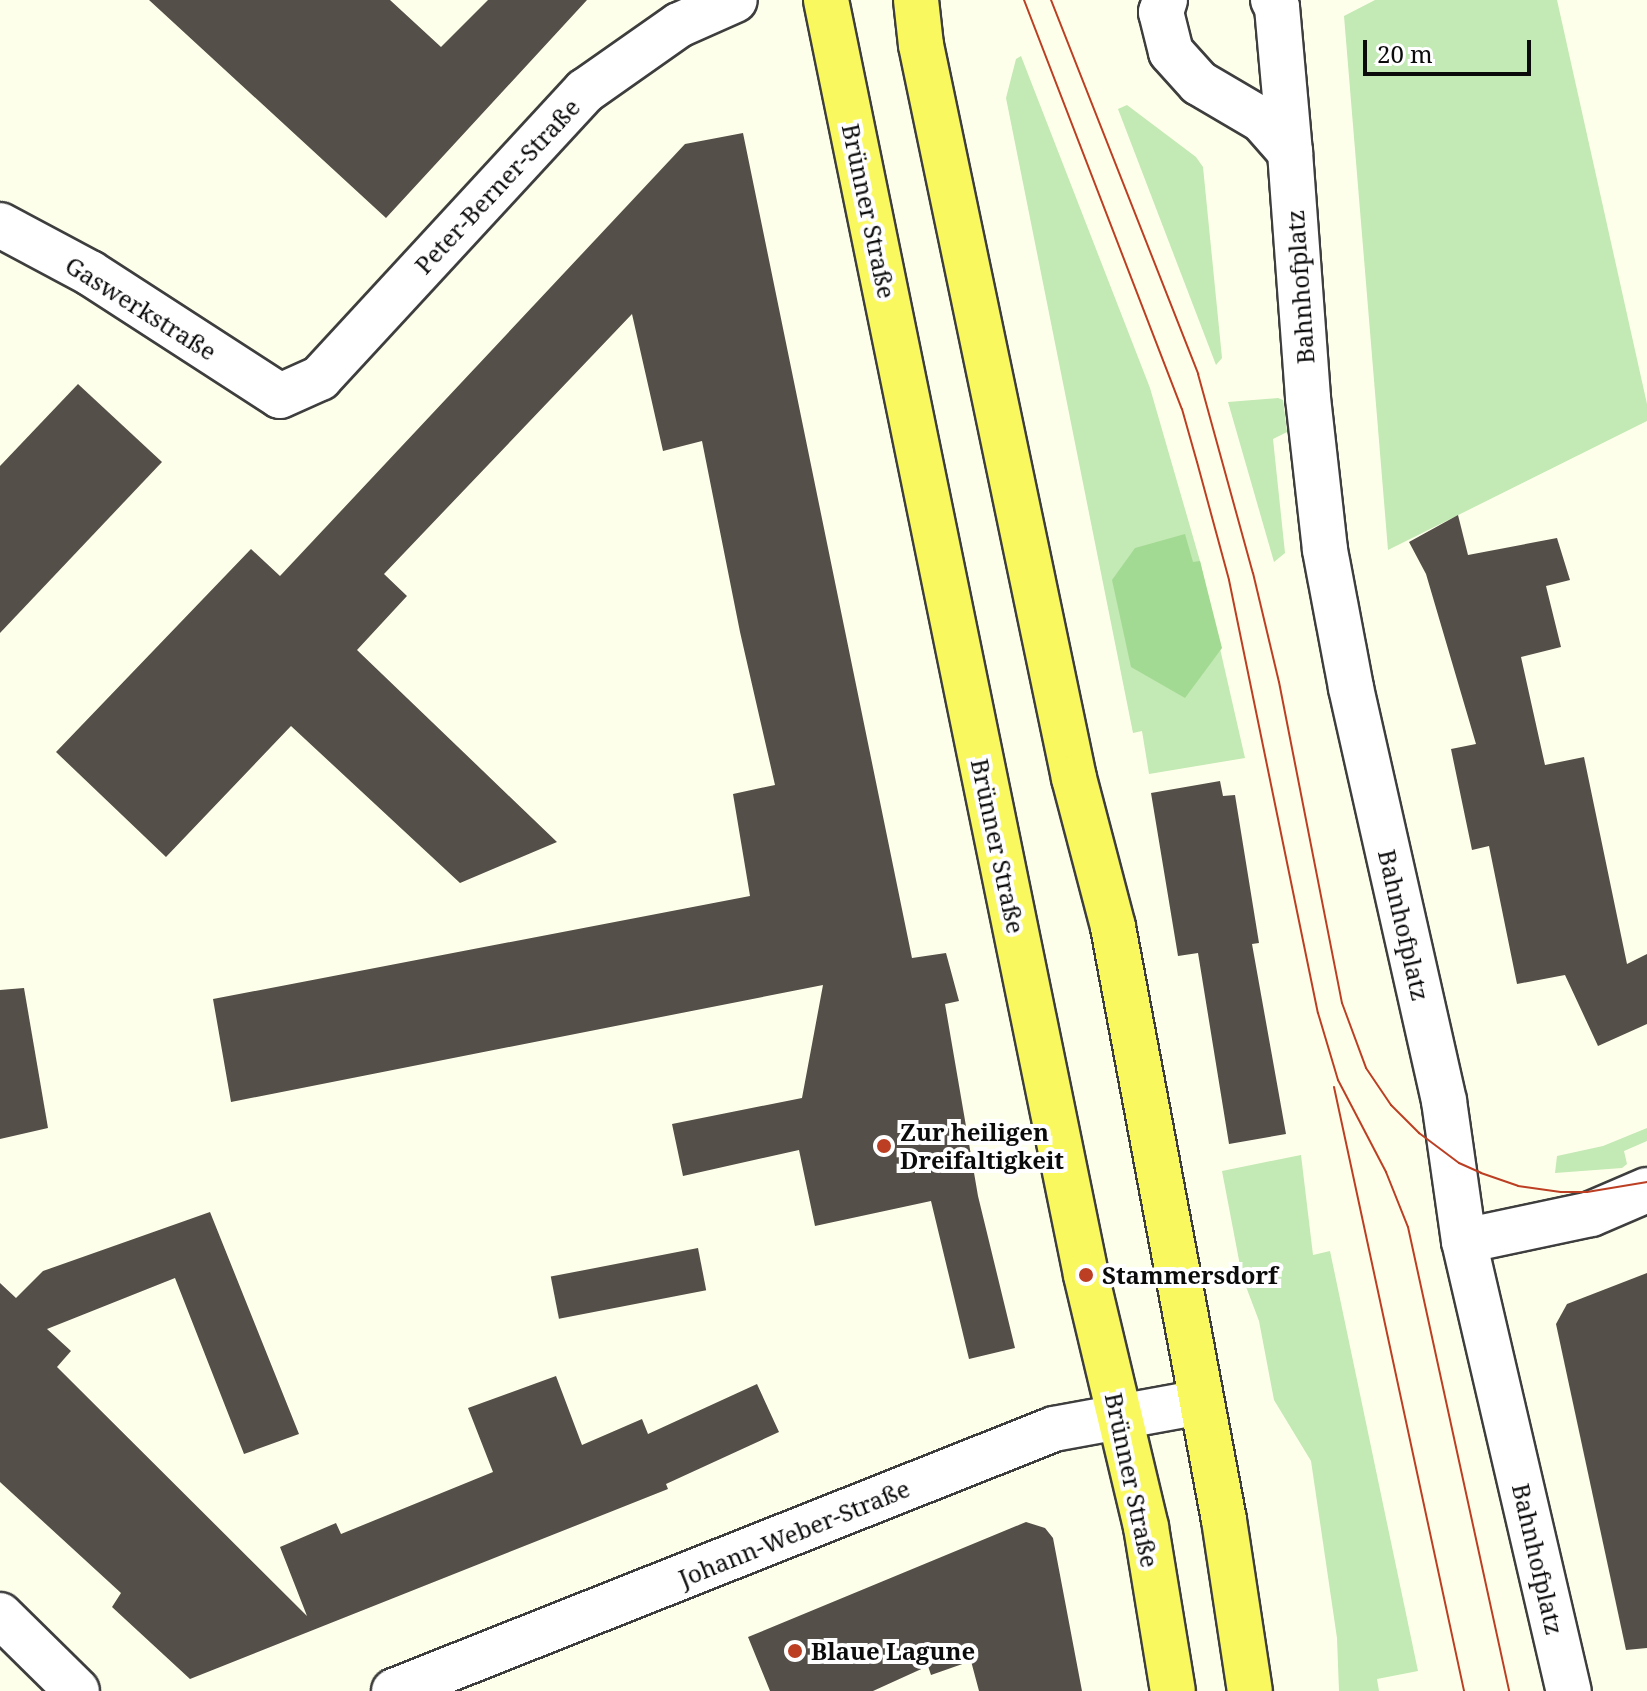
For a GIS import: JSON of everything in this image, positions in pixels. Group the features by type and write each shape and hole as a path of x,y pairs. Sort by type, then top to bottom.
{"main road":[{"name":"Brünner Straße","path":"826,0 1086,1275 1146,1527 1173,1691"},
{"path":"916,0 921,45 1074,778 1113,927 1226,1530 1250,1691"}],"street":[{"name":"Peter-Berner-Straße","path":"280,396 320,378 585,91 679,25 735,0"},
{"path":"1165,0 1161,12 1171,52 1199,83 1262,120 1290,152"},
{"name":"Bahnhofplatz","path":"1273,0 1277,7 1308,398 1325,550 1351,688 1444,1101 1464,1241 1569,1691"},
{"name":"Gaswerkstraße","path":"0,225 90,273 280,396"},
{"path":"1464,1241 1591,1214 1647,1190"},
{"name":"Johann-Weber-Straße","path":"394,1691 1054,1429 1201,1402"},
{"path":"0,1615 77,1691"}],"green space":[{"path":"1375,0 1557,0 1647,404 1647,421 1388,550 1344,16"},
{"path":"1021,56 1150,388 1200,561 1245,758 1149,774 1142,731 1133,733 1006,98 1016,59"},
{"path":"1127,105 1196,157 1203,167 1222,358 1216,365 1118,109"},
{"path":"1283,400 1287,432 1273,439 1285,553 1274,562 1228,402"},
{"path":"1185,534 1193,562 1200,561 1222,648 1185,698 1131,667 1112,580 1135,548"},
{"path":"1647,1128 1647,1141 1624,1151 1627,1164 1622,1168 1555,1173 1557,1156 1603,1146"},
{"path":"1301,1155 1313,1255 1330,1251 1418,1671 1377,1679 1379,1691 1339,1691 1337,1638 1311,1461 1274,1400 1259,1321 1242,1276 1222,1171"}],"building":[{"path":"149,0 390,0 441,47 488,0 587,0 386,218"},
{"path":"743,133 912,958 946,953 959,1001 945,1004 978,1196 1015,1348 969,1359 931,1201 815,1226 799,1150 683,1176 672,1124 802,1098 823,985 231,1102 213,999 750,896 733,794 775,785 740,632 702,441 663,451 632,314 384,574 407,596 357,650 557,842 460,883 291,726 166,857 56,752 251,549 280,576 685,144"},
{"path":"78,384 162,462 0,633 0,466"},
{"path":"1458,515 1468,555 1557,538 1570,580 1546,586 1561,647 1521,657 1545,765 1584,757 1627,964 1647,954 1647,1024 1598,1046 1565,975 1517,984 1489,846 1472,850 1451,749 1476,744 1426,574 1409,542"},
{"path":"1220,781 1223,796 1235,795 1259,943 1252,944 1286,1134 1229,1144 1198,953 1178,956 1151,793"},
{"path":"24,988 48,1128 0,1139 0,990"},
{"path":"210,1212 299,1434 244,1454 175,1278 47,1329 71,1351 57,1367 307,1616 280,1547 336,1523 341,1534 493,1472 468,1408 556,1376 582,1445 642,1419 648,1434 757,1384 779,1432 666,1484 668,1489 190,1679 112,1607 121,1593 0,1482 0,1283 16,1298 43,1271"},
{"path":"698,1248 706,1290 559,1319 551,1277"},
{"path":"1647,1273 1647,1648 1626,1650 1556,1324 1567,1304"},
{"path":"1026,1522 1045,1528 1053,1538 1082,1691 979,1691 971,1661 931,1675 928,1666 873,1691 770,1691 748,1637"}],"tram line":[{"path":"1024,0 1182,409 1229,580 1318,1013 1338,1080 1386,1172 1408,1227 1509,1691"},
{"path":"1051,0 1198,374 1253,573 1279,682 1342,1003 1366,1068 1391,1105 1419,1133 1459,1163 1481,1173 1518,1186 1561,1192 1587,1192 1647,1182"},
{"path":"1334,1087 1464,1691"}],"place":[{"name":"Zur heiligen Dreifaltigkeit","path":"884,1146"},
{"name":"Stammersdorf","path":"1086,1275"},
{"name":"Blaue Lagune","path":"795,1651"}]}
